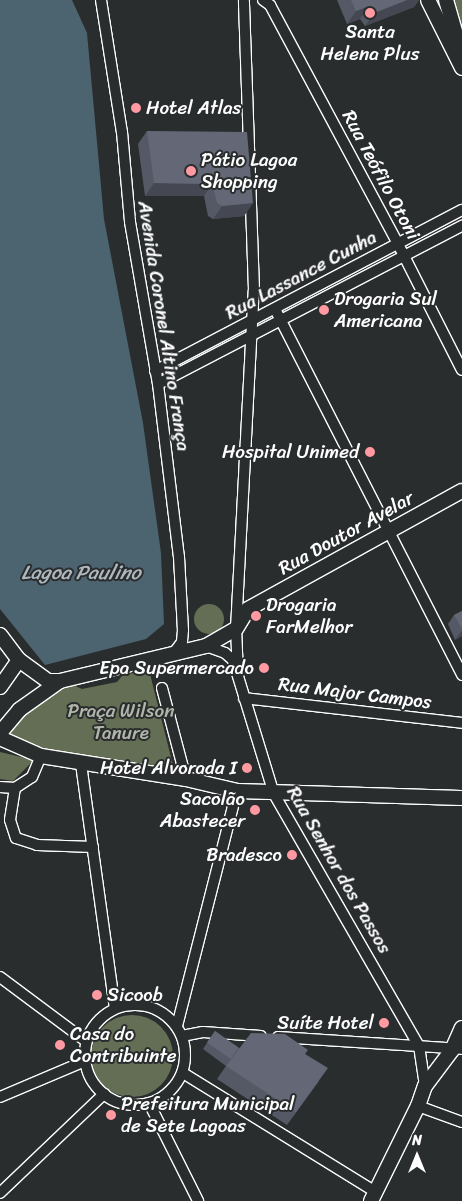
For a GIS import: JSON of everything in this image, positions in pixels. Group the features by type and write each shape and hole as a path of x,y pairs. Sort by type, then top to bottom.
{"main road":[{"path":"428,0 462,68"},
{"path":"446,0 462,56"},
{"name":"Rua Doutor Avelar","path":"236,629 248,610 390,529 462,491"},
{"path":"0,635 19,660 35,675 48,681 60,681 206,646 236,629"},
{"path":"0,687 19,660"},
{"path":"0,733 20,710 60,681"},
{"path":"0,738 40,756 80,764 186,779 238,791 274,794 462,798"},
{"path":"373,1196 418,1106 425,1086 457,1050 462,1028"}],"street":[{"name":"Avenida Coronel Altino França","path":"101,0 122,132 130,222 158,384 179,557 183,630 182,642 173,654"},
{"name":"Rua Senhor dos Passos","path":"238,674 236,629 254,290 246,0"},
{"name":"Rua Teófilo Otoni","path":"263,0 270,6 405,257 462,370"},
{"name":"Rua Lassance Cunha","path":"156,371 462,210"},
{"name":"Rua Lassance Cunha","path":"158,384 462,226"},
{"path":"274,308 390,529 462,675"},
{"name":"Rua Senhor dos Passos","path":"206,646 225,653 233,660 274,794 419,1046 425,1086"},
{"path":"162,688 186,779"},
{"name":"Rua Major Campos","path":"244,698 462,723"},
{"path":"0,788 15,788 32,777 40,756"},
{"path":"80,764 115,1008"},
{"path":"15,788 10,820 16,838 37,845 93,846"},
{"path":"177,1026 238,791"},
{"path":"0,977 86,1041"},
{"path":"138,1004 153,1008 177,1026 186,1048 183,1073 169,1092 149,1103 118,1102 104,1094 88,1074 85,1061 86,1041 94,1025 115,1008 138,1004"},
{"path":"182,1036 203,1032 457,1050"},
{"path":"0,1097 85,1061"},
{"path":"183,1073 373,1196"},
{"path":"0,1193 104,1094"},
{"path":"149,1103 198,1201"},
{"path":"418,1106 462,1122"}],"green space":[{"path":"450,0 462,0 462,42"},
{"path":"209,604 215,605 223,613 223,625 215,633 209,634 203,633 195,625 194,619 195,613 203,605"},
{"name":"Praça Wilson Tanure","path":"149,670 175,773 64,753 31,745 5,733 23,712 51,694 73,685 82,689 117,682 123,675"},
{"path":"0,752 34,760 13,781 0,779"},
{"path":"132,1015 148,1018 161,1027 170,1040 173,1056 170,1072 161,1085 148,1094 132,1097 116,1094 103,1085 94,1072 91,1056 94,1040 103,1027 116,1018"}],"water":[{"name":"Lagoa Paulino","path":"0,0 72,0 87,33 104,219 143,423 161,553 164,624 146,639 45,665 0,609"}],"building":[{"path":"351,0 407,0 374,13 369,6 356,11"},
{"name":"Pátio Lagoa Shopping","path":"147,131 247,132 253,203 222,206 217,203 212,184 154,183"},
{"path":"462,611 462,629 454,615"},
{"path":"215,1031 239,1048 231,1059 207,1042"},
{"path":"251,1033 285,1034 308,1050 305,1054 328,1068 296,1112 226,1066"}],"place":[{"name":"Santa Helena Plus","path":"370,13"},
{"name":"Hotel Atlas","path":"136,108"},
{"name":"Pátio Lagoa Shopping","path":"191,171"},
{"name":"Drogaria Sul Americana","path":"324,310"},
{"name":"Hospital Unimed","path":"370,452"},
{"name":"Drogaria FarMelhor","path":"256,616"},
{"name":"Epa Supermercado","path":"264,668"},
{"name":"Hotel Alvorada I","path":"247,768"},
{"name":"Sacolão Abastecer","path":"255,810"},
{"name":"Bradesco","path":"292,855"},
{"name":"Sicoob","path":"97,995"},
{"name":"Suíte Hotel","path":"384,1023"},
{"name":"Casa do Contribuinte","path":"60,1045"},
{"name":"Prefeitura Municipal de Sete Lagoas","path":"111,1115"}]}
